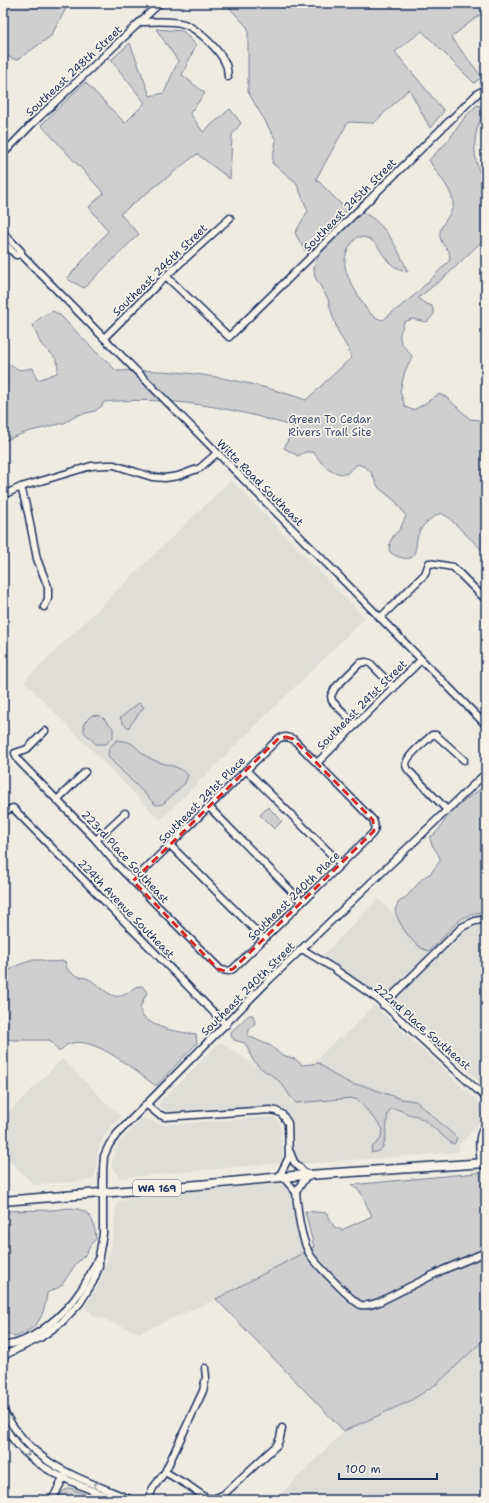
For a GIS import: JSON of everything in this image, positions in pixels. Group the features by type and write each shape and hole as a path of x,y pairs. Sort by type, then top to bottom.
{"main road":[{"name":"WA 169","path":"3,1201 281,1177 484,1164"}],"street":[{"name":"Southeast 248th Street","path":"3,154 32,124 160,3"},
{"path":"140,22 169,22 185,24 197,31 222,57 227,66 228,77"},
{"name":"Southeast 245th Street","path":"166,276 229,337 478,93 486,89"},
{"name":"Southeast 246th Street","path":"104,338 166,276 230,218"},
{"name":"Witte Road Southeast","path":"3,233 21,251 21,254 421,660 485,722"},
{"name":"Witte Road Southeast","path":"3,242 16,255 21,254"},
{"path":"3,495 21,487 91,466 114,465 152,477 165,478 178,476 200,468 217,453"},
{"path":"21,487 37,559 48,587 48,599 44,607"},
{"path":"380,618 425,574 429,563 453,567 486,600"},
{"name":"Southeast 241st Street","path":"317,763 421,660"},
{"path":"356,725 332,701 331,696 335,688 360,663 366,662 370,664 394,688"},
{"name":"223rd Place Southeast","path":"45,731 26,749 15,753 22,766 96,840 117,865 218,968 225,971"},
{"path":"447,810 406,768 406,762 409,757 432,735 436,735 464,760"},
{"name":"Southeast 241st Place","path":"133,881 279,738 286,737 293,739 317,763"},
{"name":"Southeast 240th Place","path":"225,971 233,969 374,831 373,820 317,763"},
{"path":"246,770 341,864"},
{"path":"57,800 84,772"},
{"name":"Southeast 240th Street","path":"3,1356 40,1338 62,1322 80,1303 93,1282 99,1267 99,1256 103,1234 103,1163 108,1145 125,1125 302,948 486,773"},
{"path":"209,807 302,902"},
{"name":"224th Avenue Southeast","path":"3,812 13,808 226,1024"},
{"path":"96,840 125,813"},
{"path":"170,845 264,939"},
{"path":"384,1005 462,927 475,921 486,919"},
{"name":"222nd Place Southeast","path":"302,948 333,968 384,1005 486,1098"},
{"path":"146,1104 165,1118 270,1110 282,1114 287,1120 290,1152 294,1162 307,1175 296,1192"},
{"path":"484,1164 479,1144 481,1132 486,1125"},
{"path":"290,1152 281,1177 296,1192 301,1232 310,1255 351,1299 362,1305 379,1302 443,1270 486,1252"},
{"name":"Southeast 240th Street","path":"3,1346 12,1345 32,1335 59,1316 81,1290 99,1256"},
{"path":"148,1500 153,1488 165,1472 203,1391 206,1377 205,1368"},
{"path":"3,1410 20,1436 33,1450 65,1475 116,1500"},
{"path":"3,1423 15,1441 30,1457 44,1468 132,1500"},
{"path":"165,1472 206,1498 219,1498 276,1445 280,1438 282,1428"},
{"path":"52,1500 65,1475"}],"highlighted area":[{"path":"286,737 293,739 373,820 374,831 233,969 225,971 218,969 133,881 279,738"}],"shaded area":[{"path":"231,480 365,618 160,820 24,681"},
{"path":"486,892 486,1088 384,993 379,996 323,955 378,899 429,948"},
{"path":"374,1005 486,1109 486,1116 459,1145 459,1152 300,1164 296,1158 292,1120 282,1108 276,1106 168,1113 158,1105 220,1042 291,1090 290,1102 356,1097 386,1106 332,1077 315,1061 340,1036 342,1038"},
{"path":"62,1059 121,1117 112,1125 98,1149 95,1176 90,1180 34,1185 3,1154 3,1118"},
{"path":"272,1117 280,1123 283,1158 279,1163 120,1178 112,1168 112,1161 119,1143 142,1119 162,1125"},
{"path":"285,1183 290,1184 297,1234 305,1252 216,1299 139,1333 93,1315 85,1307 101,1280 111,1248 117,1202 129,1198"},
{"path":"486,1338 486,1500 275,1500 344,1431 410,1401 438,1383"}],"green space":[{"path":"3,3 69,3 51,36 17,60 3,55"},
{"path":"225,3 486,3 486,10 451,37 482,77 474,83 422,31 395,52 444,111 430,128 409,89 374,123 348,122 316,179 347,210 305,251 295,233 308,211 296,182 272,163 276,140 248,92 248,28"},
{"path":"156,29 183,31 196,45 182,75 205,93 190,113 203,132 230,109 241,123 232,135 230,179 197,154 120,214 139,234 84,288 67,279 108,231 89,207 104,193 41,125 85,82 125,123 145,103 111,60 130,43 150,96 164,93 178,61"},
{"name":"Green To Cedar Rivers Trail Site","path":"477,105 484,108 477,129 475,154 480,173 483,179 486,178 486,239 447,275 418,298 424,303 432,306 434,314 427,322 412,319 404,322 400,334 400,341 412,357 405,371 400,391 405,407 413,410 439,394 446,397 470,419 479,420 486,428 486,554 448,517 441,513 431,519 419,531 416,549 411,558 402,558 394,555 389,551 390,542 400,529 406,516 396,502 378,487 371,472 358,464 346,474 334,472 326,468 313,452 305,452 298,456 284,448 294,427 247,414 176,402 104,402 102,406 95,411 78,415 64,423 27,432 3,441 3,362 20,370 33,368 37,380 57,373 58,367 56,359 41,344 33,326 44,315 53,311 60,315 116,371 165,371 212,376 260,386 306,400 351,358 349,350 339,334 328,299 315,277 314,268 316,260 325,247 362,212 378,223 384,230 400,254 408,272 391,264 374,242 364,237 357,237 347,253 345,267 350,281 366,308 374,317 383,320 416,294 450,260 449,251 442,243 440,236 443,224 453,207 453,201 449,190 429,160 447,142 465,117"},
{"path":"139,703 144,707 128,728 120,718"},
{"path":"92,715 101,716 113,728 113,737 106,744 96,744 84,732 84,723"},
{"path":"117,740 132,744 151,759 184,771 188,775 185,783 163,804 156,805 109,758 108,752"},
{"path":"486,785 486,910 464,917 453,926 429,951 418,946 403,929 395,910 398,903 407,896 423,878 431,873 440,861 440,858 430,841 430,837 437,832 455,809"},
{"path":"268,807 282,821 274,829 260,815"},
{"path":"33,960 49,962 65,961 67,969 73,974 88,978 111,995 121,996 128,993 135,987 142,986 147,992 140,1008 142,1016 160,1027 196,1034 197,1043 156,1086 116,1057 93,1045 72,1043 66,1045 59,1052 50,1040 13,1040 3,1038 3,974 18,965"},
{"path":"249,1015 253,1015 255,1023 249,1030 248,1036 271,1046 280,1054 295,1059 302,1065 319,1063 334,1075 354,1085 362,1085 401,1099 416,1101 457,1138 455,1143 453,1144 427,1122 417,1116 397,1109 390,1109 387,1120 386,1135 382,1148 378,1152 371,1152 372,1147 380,1140 383,1129 358,1100 352,1098 296,1103 278,1080 255,1063 245,1043 234,1040 231,1036 231,1032"},
{"path":"486,1172 486,1338 438,1383 410,1401 344,1431 216,1299 314,1247 305,1211 327,1213 334,1227 342,1230 372,1216 360,1191 351,1185"},
{"path":"69,1208 82,1210 90,1216 94,1226 96,1239 90,1245 87,1253 75,1265 61,1286 47,1293 42,1315 34,1326 23,1334 15,1337 3,1332 3,1211 53,1210"},
{"path":"69,1488 100,1500 58,1500 62,1492"}]}
